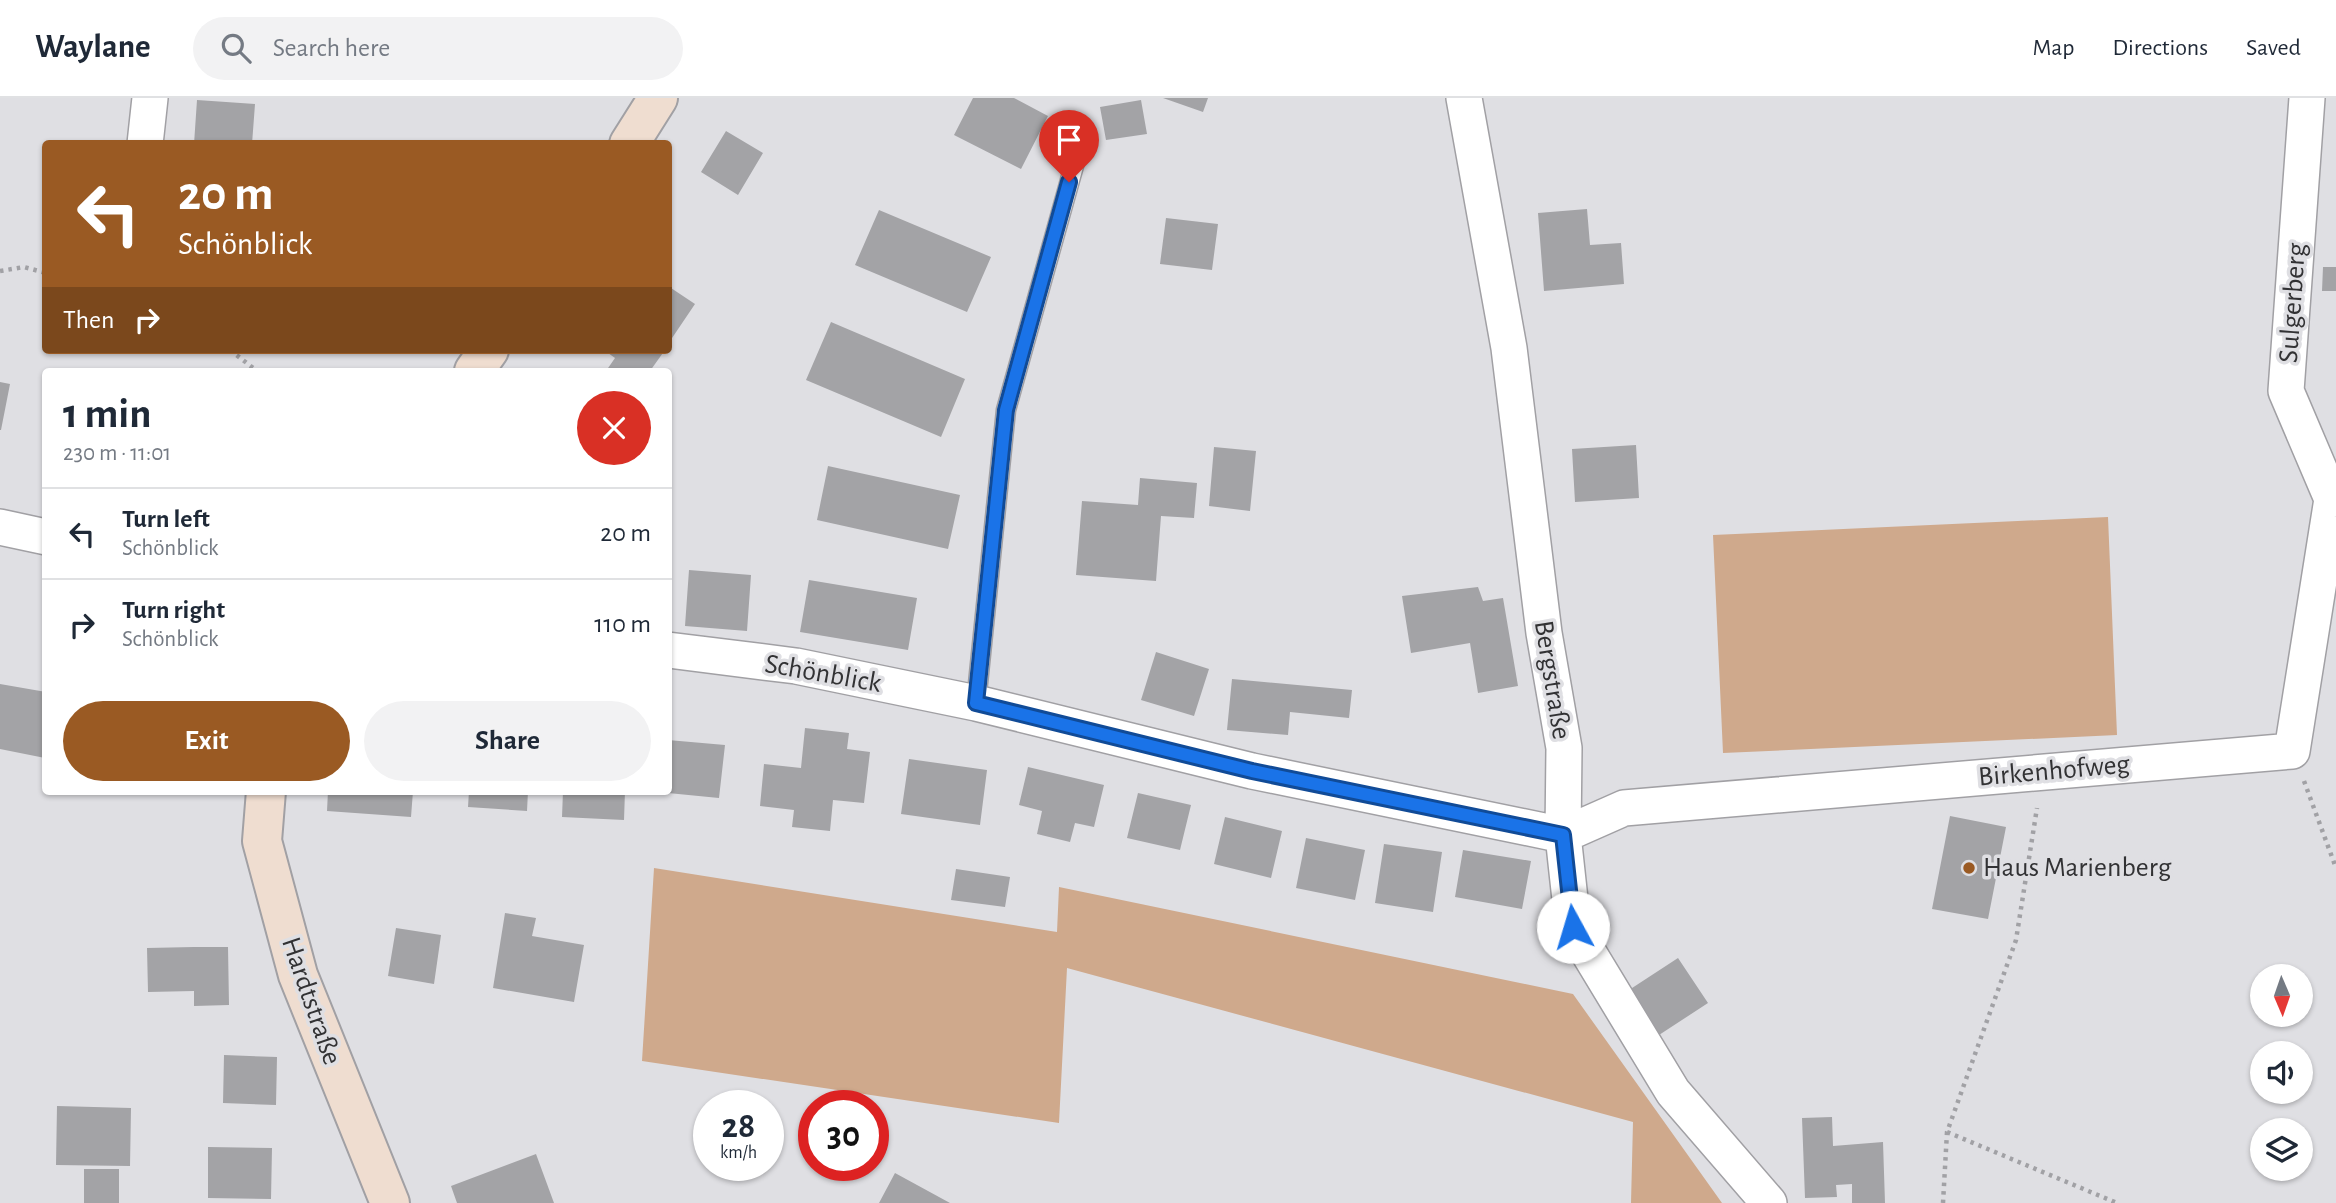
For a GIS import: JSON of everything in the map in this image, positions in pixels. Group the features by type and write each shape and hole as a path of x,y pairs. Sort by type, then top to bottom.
{"main road":[{"path":"632,140 658,98"},
{"name":"Hardtstraße","path":"266,795 262,841 298,975 390,1203"}],"street":[{"path":"145,140 150,98"},
{"name":"Bergstraße","path":"1464,98 1509,348 1545,633 1564,748 1563,835 1573,927 1673,1092 1769,1203"},
{"name":"Sulgerberg","path":"2307,98 2286,391 2334,500"},
{"path":"2292,751 2334,500"},
{"path":"0,527 42,536"},
{"name":"Schönblick","path":"672,650 796,666 976,703 1252,771 1563,835"},
{"name":"Birkenhofweg","path":"1563,835 1624,808 2292,751"}],"lane":[{"path":"976,703 1006,410 1077,155"}],"path":[{"path":"0,271 24,267 42,272"},
{"path":"235,354 253,368"},
{"path":"2292,751 2336,868"},
{"path":"1943,1203 1947,1132 2015,940 2042,772"},
{"path":"1947,1132 2117,1203"}],"shaded area":[{"path":"2108,517 2117,735 1723,753 1713,535"},
{"path":"654,868 1057,932 1059,887 1573,994 1722,1203 1631,1203 1633,1122 1067,968 1059,1123 889,1098 889,1090 837,1090 642,1061"}],"building":[{"path":"973,98 1014,98 1048,116 1021,169 954,135"},
{"path":"1163,98 1208,98 1203,112"},
{"path":"197,100 255,104 252,140 194,140"},
{"path":"1141,100 1147,134 1106,140 1100,107"},
{"path":"726,131 763,153 738,195 701,172"},
{"path":"1587,209 1590,245 1621,243 1624,284 1544,291 1538,213"},
{"path":"879,210 991,257 967,312 855,265"},
{"path":"1166,218 1218,224 1212,270 1160,264"},
{"path":"2323,267 2336,267 2336,291 2322,291"},
{"path":"672,289 695,304 672,338"},
{"path":"831,322 965,379 941,437 806,380"},
{"path":"610,354 662,354 652,368 608,368 615,358"},
{"path":"0,382 10,384 1,430 0,430"},
{"path":"1636,445 1639,498 1575,502 1572,449"},
{"path":"1214,447 1256,451 1250,511 1209,506"},
{"path":"828,466 960,495 948,549 817,520"},
{"path":"1140,478 1197,483 1194,518 1161,516 1156,581 1076,575 1082,501 1138,505"},
{"path":"689,570 751,575 747,631 685,626"},
{"path":"809,580 917,598 908,650 800,632"},
{"path":"1478,587 1483,601 1503,598 1518,686 1478,693 1470,643 1411,653 1402,596"},
{"path":"1156,652 1209,669 1194,716 1141,700"},
{"path":"1232,679 1352,690 1349,718 1290,712 1288,735 1227,730"},
{"path":"0,684 42,691 42,757 0,749"},
{"path":"805,728 849,733 847,749 870,752 864,803 833,800 830,831 792,827 794,810 760,806 764,764 801,768"},
{"path":"672,740 725,745 719,798 672,793"},
{"path":"909,759 987,770 980,825 901,814"},
{"path":"1028,767 1104,785 1094,827 1075,823 1070,842 1037,834 1042,811 1019,805"},
{"path":"1138,793 1191,805 1180,850 1127,838"},
{"path":"328,795 413,795 411,817 327,811"},
{"path":"469,795 528,795 527,811 468,807"},
{"path":"563,795 625,795 624,820 562,817"},
{"name":"Haus Marienberg","path":"1950,816 2006,827 1988,919 1932,909"},
{"path":"1225,817 1282,831 1271,878 1214,864"},
{"path":"1306,838 1365,850 1355,900 1296,888"},
{"path":"1384,844 1442,852 1433,912 1375,903"},
{"path":"1463,850 1531,861 1522,909 1455,897"},
{"path":"956,869 1010,877 1005,907 951,900"},
{"path":"505,913 536,918 532,936 584,945 574,1002 493,988"},
{"path":"396,928 441,935 434,984 388,976"},
{"path":"228,947 229,1005 194,1006 194,991 148,992 147,948"},
{"path":"1678,958 1708,1003 1659,1035 1629,990"},
{"path":"224,1055 277,1057 276,1105 223,1103"},
{"path":"57,1106 131,1108 130,1166 56,1165"},
{"path":"1832,1117 1833,1146 1883,1142 1885,1203 1852,1203 1852,1184 1836,1185 1837,1197 1805,1198 1802,1118"},
{"path":"208,1147 272,1148 271,1199 208,1198"},
{"path":"536,1154 554,1203 457,1203 451,1186"},
{"path":"84,1169 119,1169 119,1203 84,1203"},
{"path":"895,1173 950,1203 879,1203"}],"place":[{"name":"Haus Marienberg","path":"1969,868"}],"route":[{"path":"1069,182 1006,410 976,703 1252,771 1563,835 1573,927"}]}
